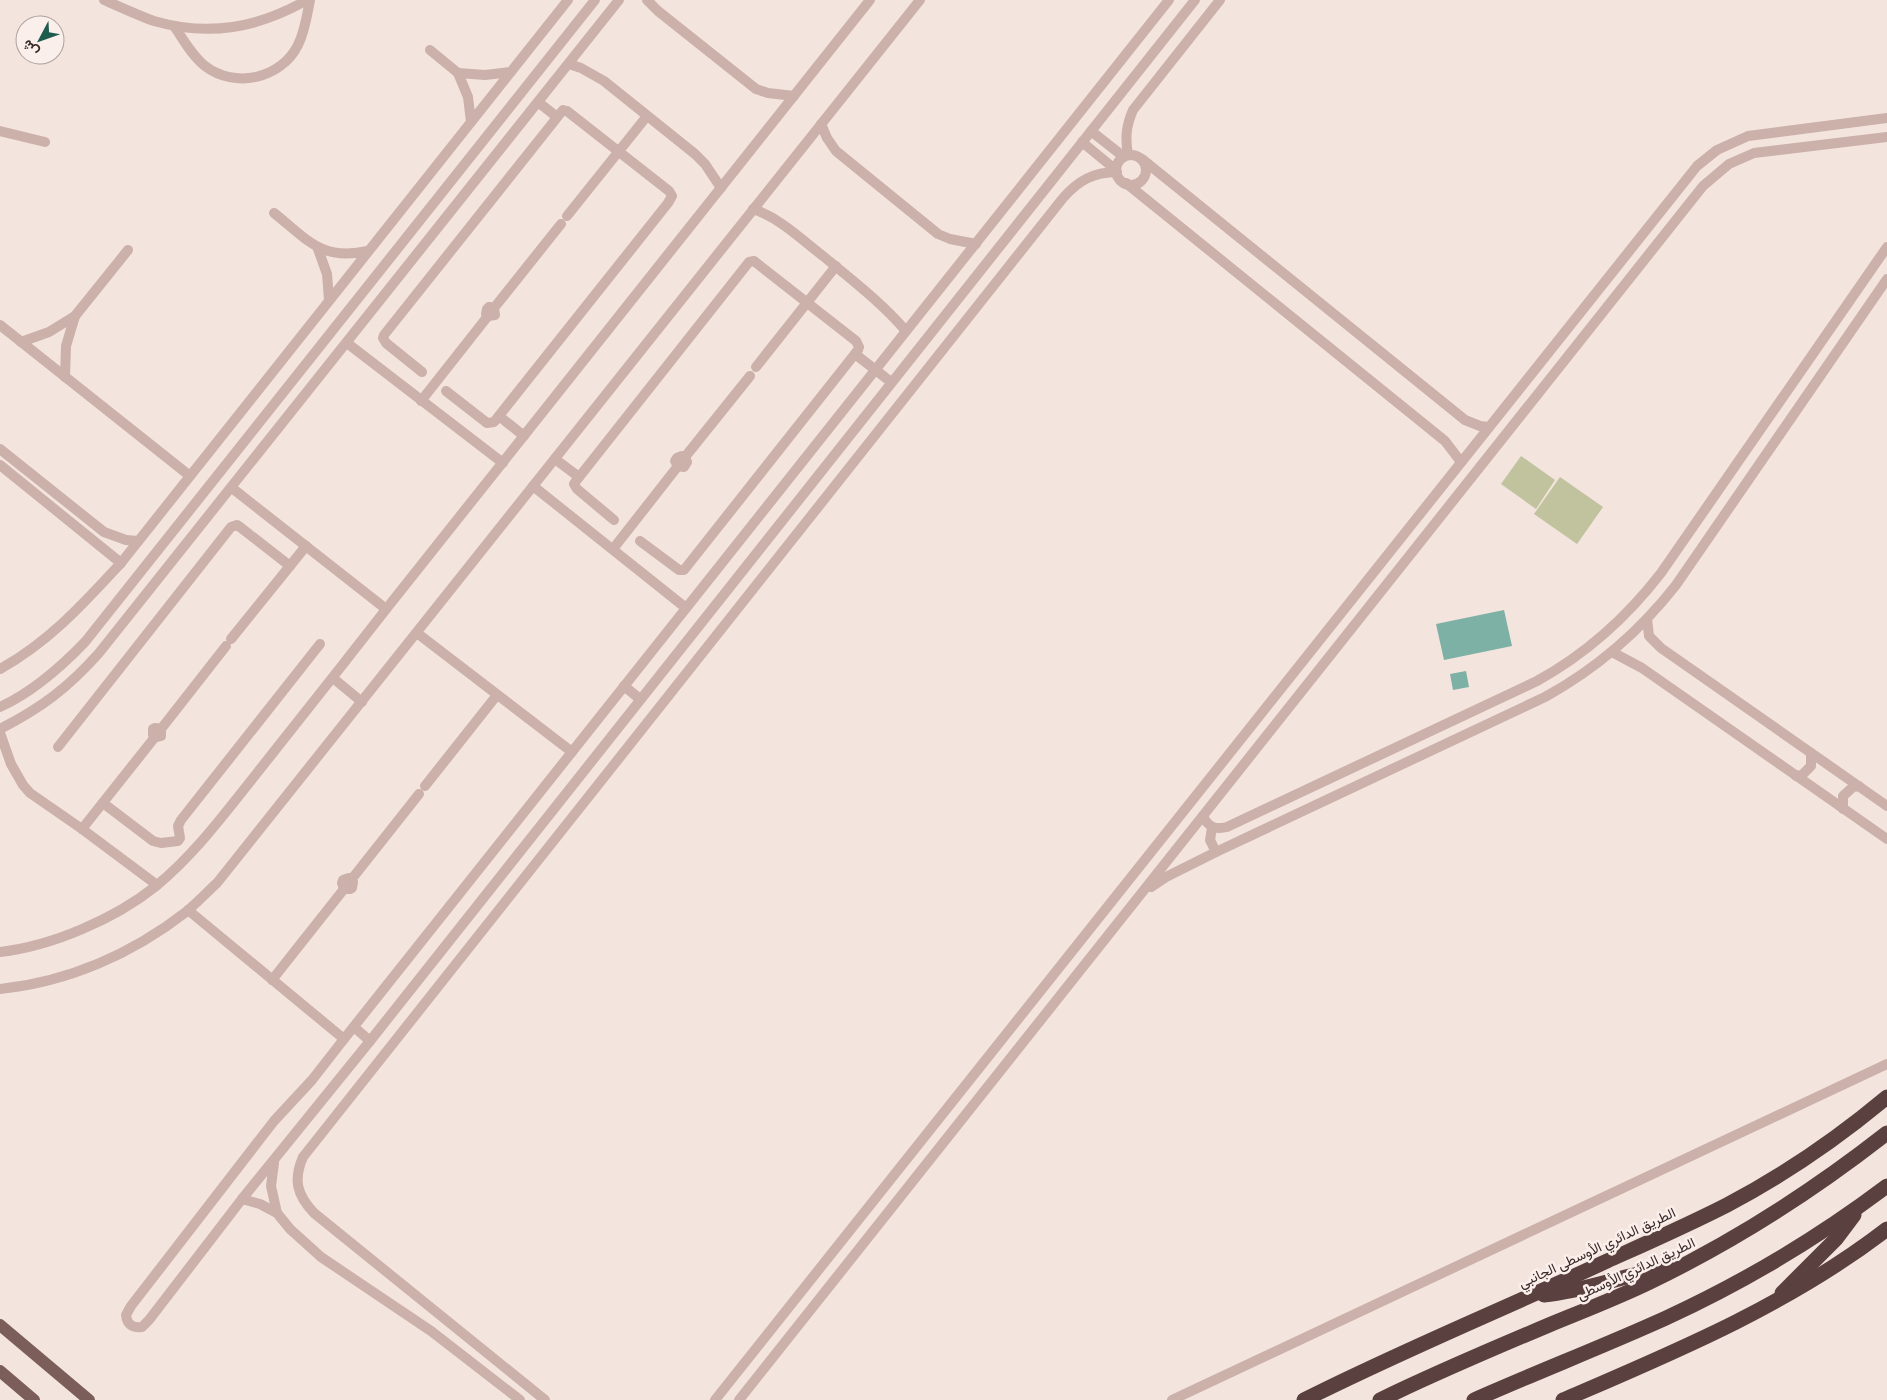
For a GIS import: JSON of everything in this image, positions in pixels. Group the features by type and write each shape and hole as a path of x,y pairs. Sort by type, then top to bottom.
{"highway":[{"name":"الطريق الدائري الأوسطى الجانبي","path":"1304,1400 1409,1349 1533,1295 1696,1220 1758,1188 1816,1151 1887,1097"},
{"name":"الطريق الدائري الأوسطى","path":"1380,1400 1466,1361 1616,1298 1682,1266 1744,1232 1804,1194 1887,1133"},
{"path":"1474,1400 1700,1301 1797,1248 1887,1186"},
{"path":"1774,1301 1836,1239 1858,1207"},
{"path":"1563,1400 1678,1351 1774,1301 1828,1270 1887,1229"},
{"path":"1533,1295 1578,1290 1645,1272 1682,1266"}],"main road":[{"path":"0,1324 89,1400"},
{"path":"0,1371 34,1400"}],"street":[{"path":"104,0 152,20 174,26 202,29 231,28 259,22 285,12 308,0"},
{"path":"174,26 192,53 205,66 221,75 238,79 256,78 273,71 287,60 298,46 304,29 308,0"},
{"path":"0,668 18,658 50,635 79,609 121,563 568,0"},
{"path":"0,707 32,690 85,642 595,0"},
{"path":"0,729 42,706 78,677 136,609 619,0"},
{"path":"647,0 658,11 756,88 768,93 794,96"},
{"path":"0,952 44,943 108,917 136,901 157,885 187,857 217,824 870,0"},
{"path":"0,990 44,982 95,965 129,950 161,931 188,910 217,882 920,0"},
{"path":"1169,0 312,1080 274,1121 126,1314 129,1324 138,1328 146,1324 242,1199 370,1041 1195,0"},
{"path":"1126,156 1126,132 1133,110 1220,0"},
{"path":"430,50 458,73 468,96 471,122"},
{"path":"568,64 593,74 695,154 705,164 721,188"},
{"path":"458,73 485,75 511,72"},
{"path":"538,102 557,117"},
{"path":"422,372 386,343 383,338 384,335 563,110 567,111 669,190 672,196 671,200 492,424 487,423 446,391"},
{"path":"421,401 647,116"},
{"path":"716,1400 1690,174 1717,150 1748,136 1765,132 1887,118"},
{"path":"821,124 827,138 841,156 927,227 950,240 976,244"},
{"path":"0,131 45,142"},
{"path":"1091,131 1126,156"},
{"path":"739,1400 1704,186 1729,164 1754,153 1887,137"},
{"path":"1082,142 1117,171 1121,181 1126,183 1445,441 1461,462"},
{"path":"1117,171 1120,160 1126,156 1138,156 1464,420 1489,427"},
{"path":"1126,183 1136,184 1144,178 1146,168 1142,159"},
{"path":"545,1400 305,1204 299,1193 297,1181 298,1168 303,1157 1063,198 1080,181 1104,172 1117,171"},
{"path":"1690,174 1704,186"},
{"path":"753,209 775,218 836,266 880,304 906,331"},
{"path":"274,213 318,249 343,254 368,251"},
{"path":"1203,816 1206,823 1212,828 1220,829 1227,827 1537,681 1600,639 1634,606 1662,573 1887,247"},
{"path":"318,249 327,274 329,300"},
{"path":"22,342 49,332 75,316 128,250"},
{"path":"614,520 575,487 574,484 750,261 754,261 856,341 859,347 684,570 679,570 640,541"},
{"path":"613,549 678,466 676,464 677,458 679,456 685,457 836,266"},
{"path":"1140,895 1166,877 1216,852 1545,697 1575,679 1612,652 1647,619 1676,585 1887,279"},
{"path":"65,377 66,346 75,316"},
{"path":"0,325 190,476"},
{"path":"347,343 503,463"},
{"path":"855,354 891,382"},
{"path":"499,416 524,436"},
{"path":"0,449 104,532 126,540 138,541"},
{"path":"555,459 578,478"},
{"path":"0,465 121,563"},
{"path":"533,486 686,608"},
{"path":"232,488 386,609"},
{"path":"58,747 231,527 234,525 240,527 290,566"},
{"path":"82,829 306,546"},
{"path":"1358,592 1372,604"},
{"path":"120,597 136,609"},
{"path":"1647,619 1649,636 1654,642 1887,806"},
{"path":"417,633 572,752"},
{"path":"103,803 152,841 161,843 178,840 180,838 179,822 320,644"},
{"path":"1612,652 1637,665 1887,839"},
{"path":"333,678 362,702"},
{"path":"624,686 640,699"},
{"path":"272,980 344,889 342,886 343,880 348,878 351,880 497,695"},
{"path":"0,733 11,764 23,785 39,800 82,829 157,885"},
{"path":"1796,776 1802,775 1811,766 1811,753"},
{"path":"1843,809 1844,796 1853,788 1859,786"},
{"path":"1212,828 1210,840 1216,852"},
{"path":"188,910 344,1039"},
{"path":"1013,1025 1028,1037"},
{"path":"354,1027 370,1041"},
{"path":"1172,1400 1887,1064"},
{"path":"275,1159 271,1186 277,1213"},
{"path":"242,1199 260,1204 277,1213 290,1229 321,1257 431,1331 520,1400"}],"green space":[{"path":"1521,456 1555,480 1536,509 1501,484"},
{"path":"1560,477 1603,507 1577,544 1534,514"}],"water":[{"path":"1504,610 1512,646 1444,660 1436,624"},
{"path":"1466,671 1469,687 1453,690 1450,674"}]}
